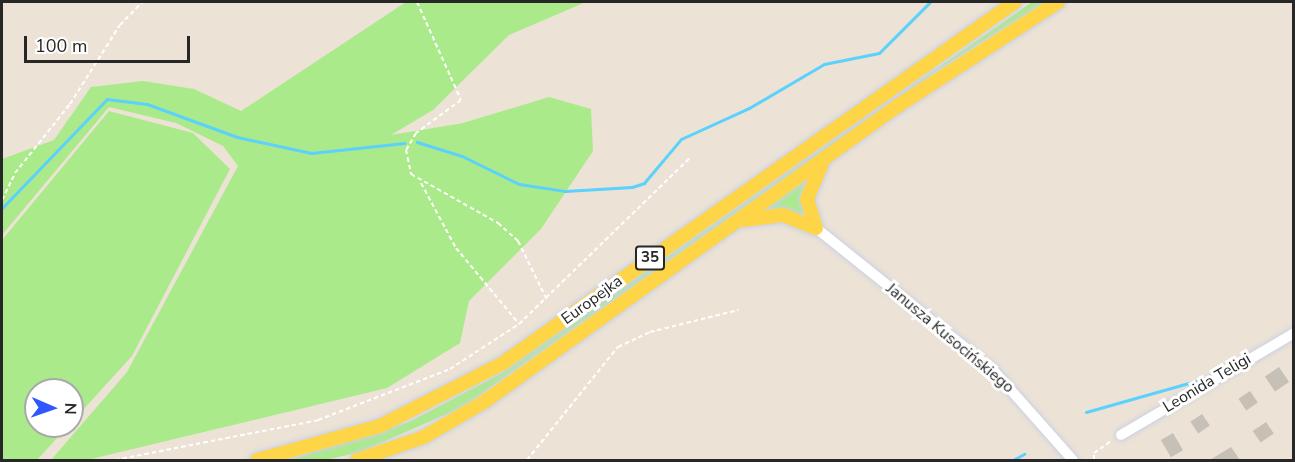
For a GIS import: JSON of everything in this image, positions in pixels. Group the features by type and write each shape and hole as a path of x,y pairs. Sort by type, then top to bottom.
{"main road":[{"name":"Europejka","path":"257,460 380,426 503,363 1015,2"},
{"name":"Europejka","path":"357,460 455,421 978,50 1058,2"},
{"path":"816,228 807,199 826,157"},
{"path":"736,222 783,215 816,228"}],"street":[{"name":"Janusza Kusocińskiego","path":"816,228 993,370 1073,460"},
{"name":"Leonida Teligi","path":"1121,435 1293,333"}],"path":[{"path":"2,200 120,24 142,2"},
{"path":"417,2 461,100 416,133 406,150 411,174 498,223 518,241 547,300"},
{"path":"115,460 318,420 450,369 519,324 547,300 691,158"},
{"path":"420,180 456,248 519,324"},
{"path":"527,460 589,379 633,338 738,310"},
{"path":"1094,460 1094,453 1121,435"}],"green space":[{"path":"406,2 586,2 509,35 433,110 391,135 463,123 549,97 591,109 593,151 541,229 469,301 460,343 387,388 87,460 51,460 70,438 84,438 84,422 127,372 238,166 223,146 176,123 109,107 2,235 2,159 54,140 91,87 143,81 194,89 241,111"},
{"path":"1032,2 1045,2 936,71 463,407 360,452 326,460 288,460 409,422 498,375"},
{"path":"109,111 193,133 230,169 132,356 84,409 84,378 24,378 24,438 57,438 37,460 2,460 2,240"},
{"path":"804,182 803,215 768,209 768,207"}],"building":[{"path":"1279,367 1289,382 1275,391 1265,377"},
{"path":"1250,391 1258,403 1246,410 1238,399"},
{"path":"1202,414 1210,426 1198,433 1190,422"},
{"path":"1266,422 1274,434 1261,443 1253,431"},
{"path":"1173,433 1183,450 1171,457 1161,440"},
{"path":"1231,447 1240,460 1210,460"}],"waterway":[{"path":"417,142 462,156 519,184 565,191 632,187 644,183 681,139 749,108 824,64 879,53 930,2"},
{"path":"2,208 107,99 147,104 237,137 311,153 404,143"},
{"path":"1086,412 1206,378 1242,358"},
{"path":"1013,460 1024,454"}]}
